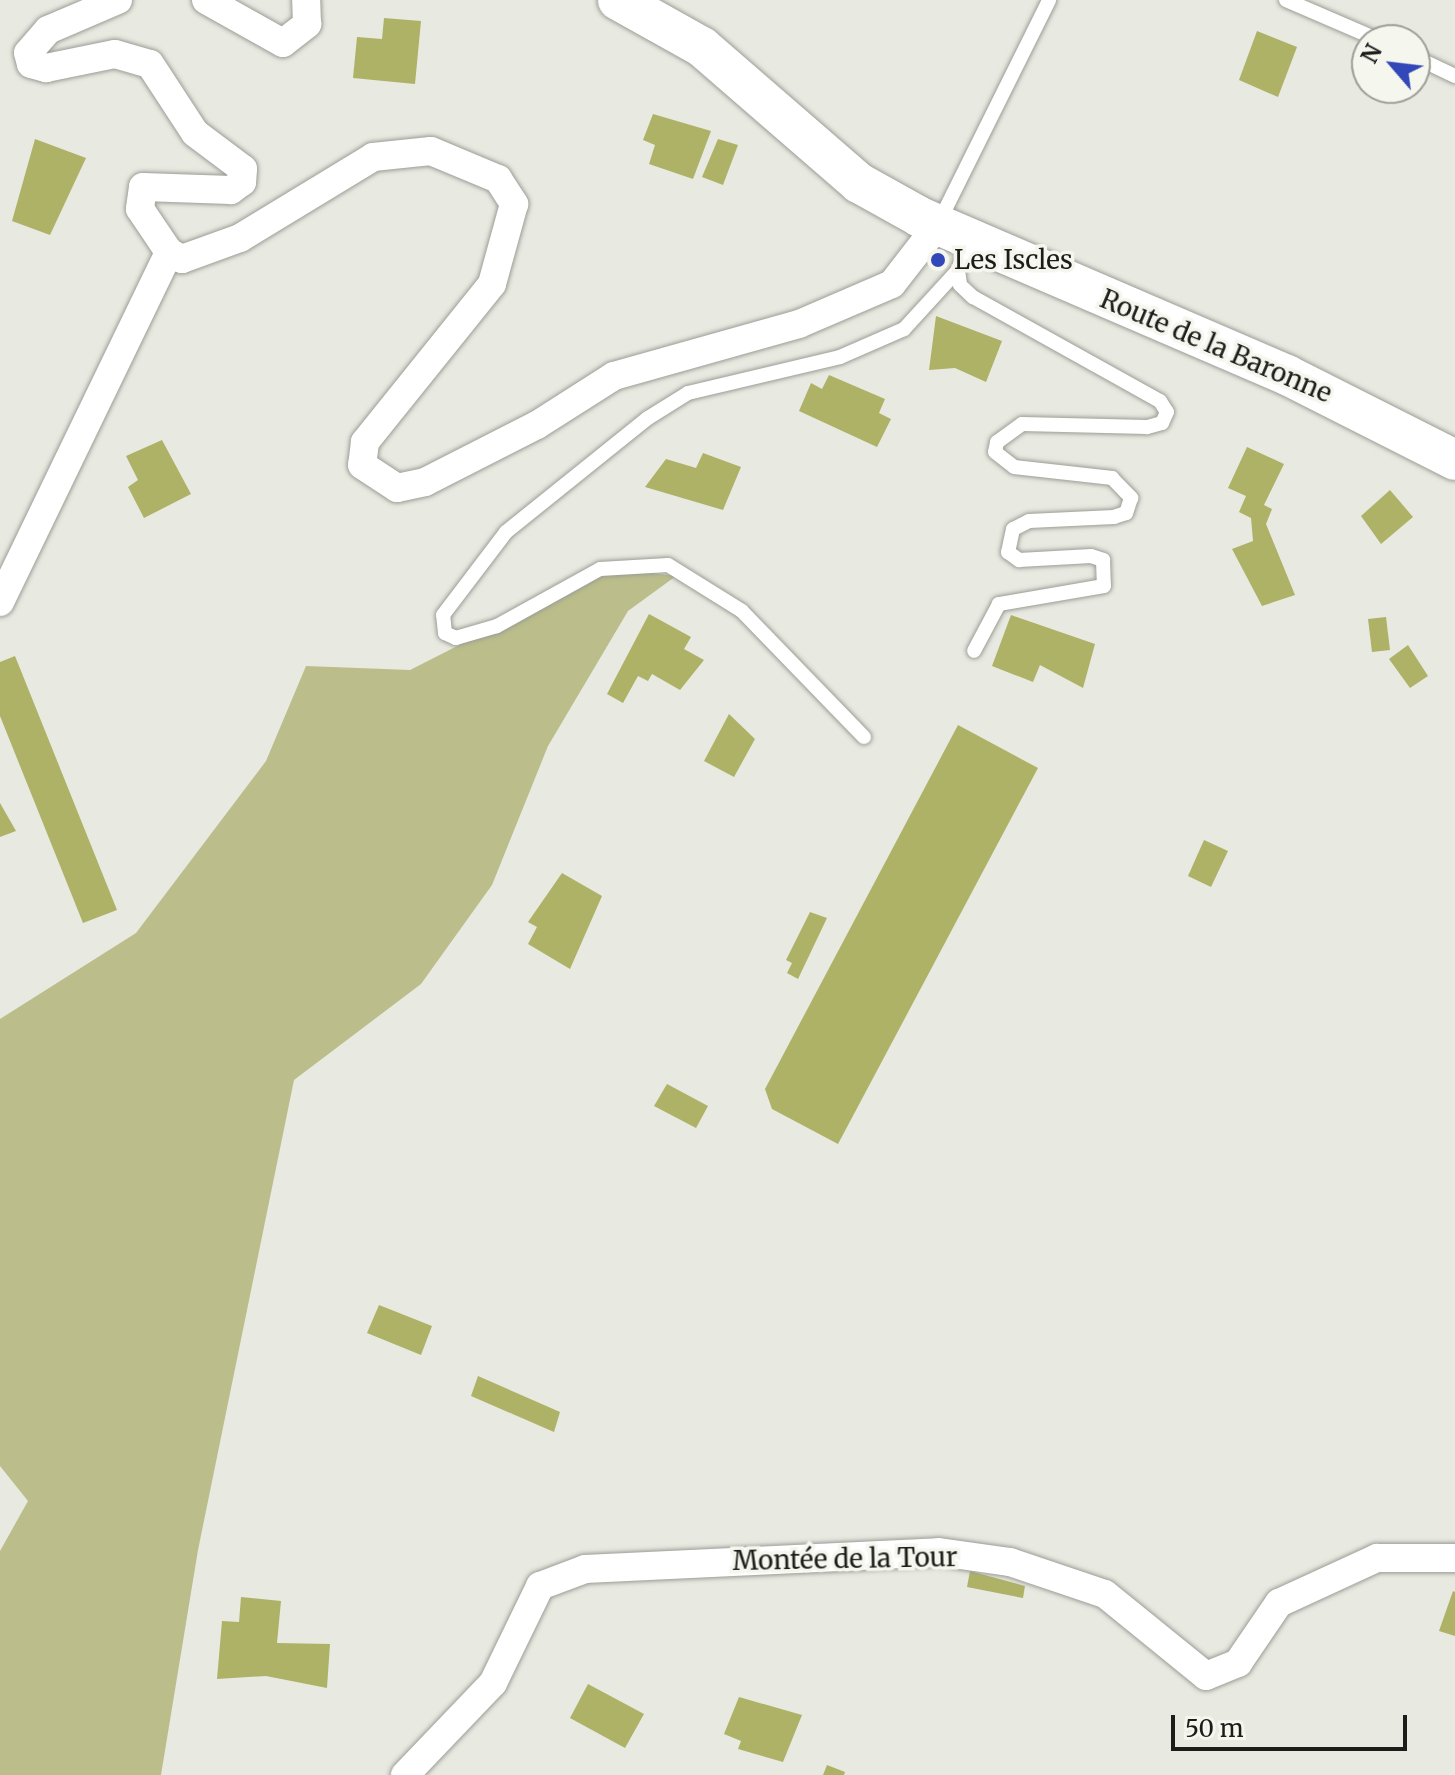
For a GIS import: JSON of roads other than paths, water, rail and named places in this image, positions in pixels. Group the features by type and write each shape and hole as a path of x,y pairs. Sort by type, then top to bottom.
{"main road":[{"name":"Route de la Baronne","path":"618,0 702,47 859,183 954,245 1287,375 1455,460"}],"street":[{"path":"118,0 48,30 28,53 31,64 46,68 115,54 150,64 195,133 243,169 242,182 231,190 143,187 140,209 169,252 182,259 240,238 373,157 431,151 498,179 514,204 492,284 365,442 362,465 397,488 425,482 537,425 614,376 799,324 892,284 954,245"},
{"path":"206,0 283,43 307,24 306,0"},
{"path":"0,602 169,252"},
{"name":"Montée de la Tour","path":"405,1775 493,1683 540,1586 585,1569 939,1552 1010,1562 1105,1594 1206,1676 1238,1663 1279,1603 1377,1558 1455,1558"}],"lane":[{"path":"864,737 742,611 668,565 600,569 497,626 456,638 445,633 443,615 455,590 506,532 648,418 688,393 840,357 904,329 954,245 1049,0"},
{"path":"1286,0 1351,28"},
{"path":"1431,65 1455,76"},
{"path":"954,245 960,285 973,297 1160,401 1167,412 1162,423 1147,427 1022,424 997,442 995,452 1014,467 1112,478 1131,498 1126,513 1114,517 1029,521 1013,529 1008,552 1019,560 1091,556 1103,560 1104,586 999,604 974,651"}],"place":[{"name":"Les Iscles","path":"938,260"}]}
